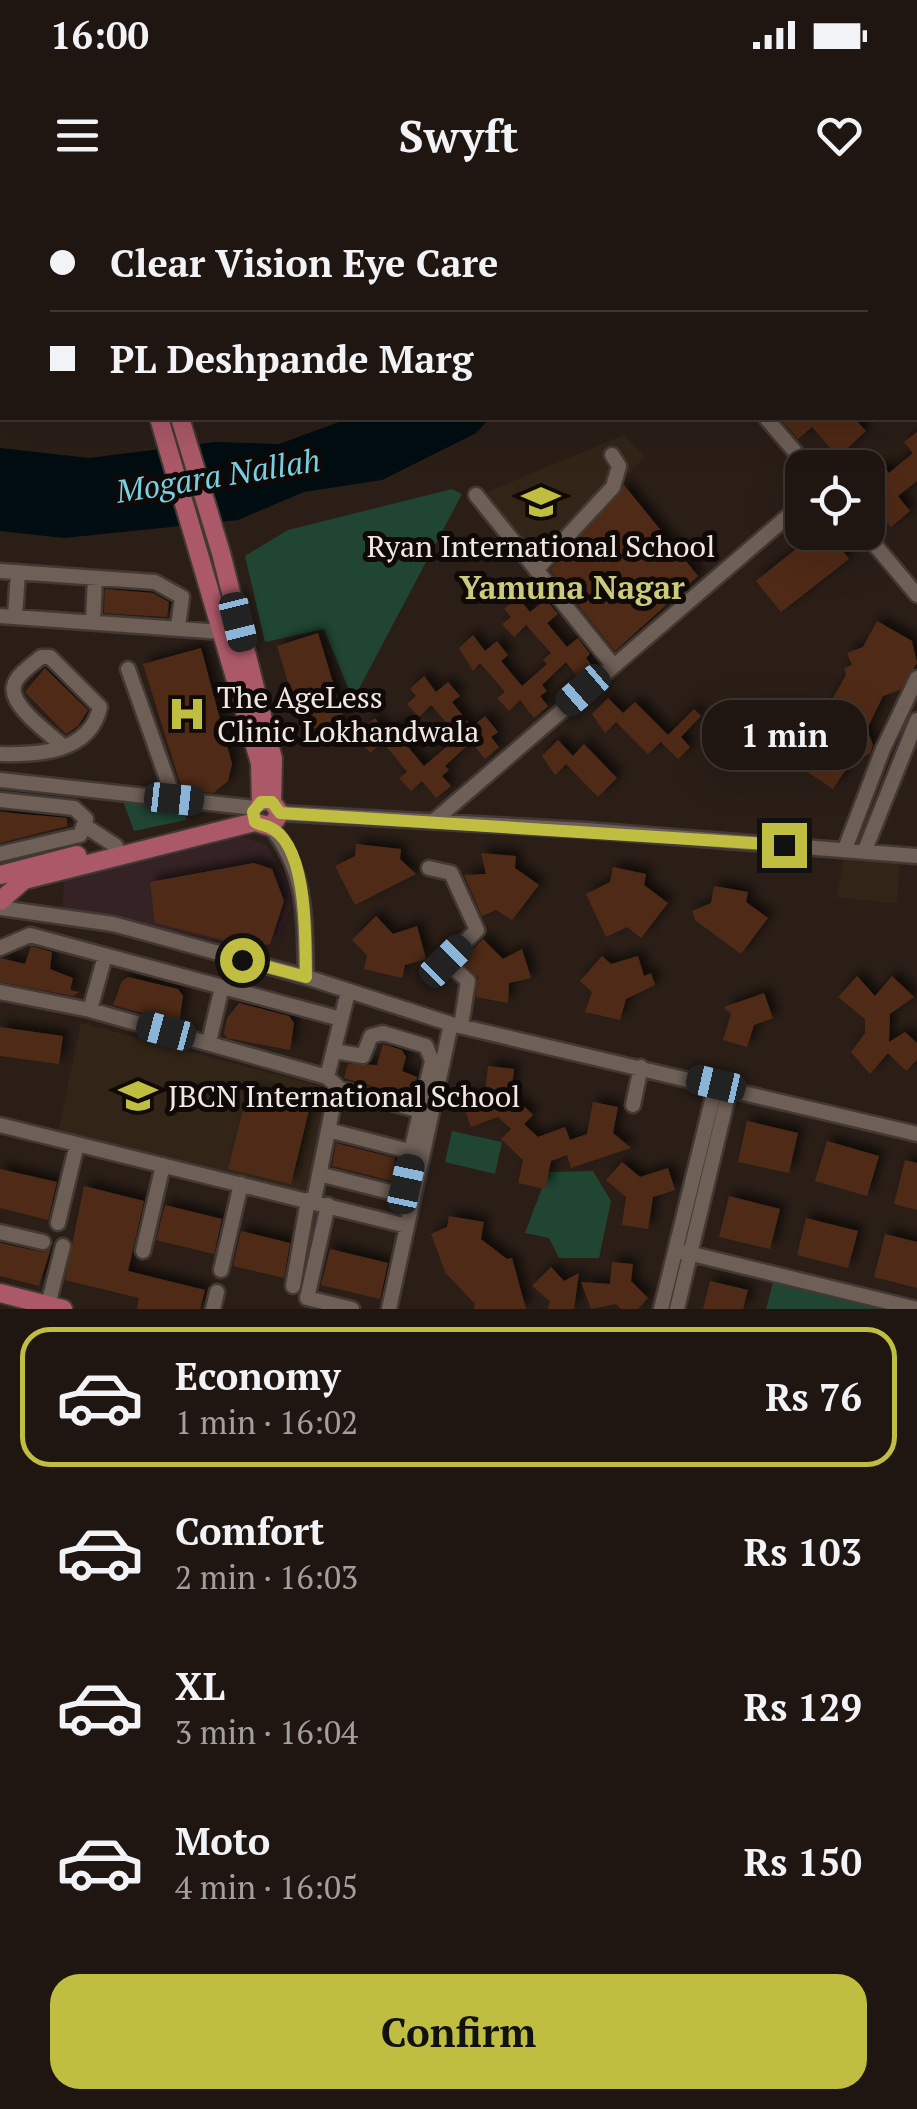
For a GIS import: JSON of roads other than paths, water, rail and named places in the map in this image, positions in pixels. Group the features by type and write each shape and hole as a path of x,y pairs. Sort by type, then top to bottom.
{"main road":[{"path":"160,420 260,763 264,813"},
{"path":"181,420 221,553 273,759 264,813"},
{"path":"0,876 264,813"},
{"path":"0,904 24,880 264,813"},
{"path":"0,1293 56,1307"}],"street":[{"path":"768,420 794,450"},
{"path":"536,570 612,487 619,466 612,455"},
{"path":"476,496 612,665"},
{"path":"435,820 785,518"},
{"path":"879,550 917,595"},
{"path":"0,571 155,582 182,597 178,627"},
{"path":"18,572 8,616 222,632"},
{"path":"93,622 95,578"},
{"path":"0,754 45,754 72,746 100,707 50,656 41,656 15,681 12,690 18,704 63,746"},
{"path":"128,670 174,799"},
{"path":"846,849 883,749 917,678"},
{"path":"865,850 917,720"},
{"path":"0,780 264,813 435,820 917,856"},
{"path":"0,800 74,808 82,811 85,826 80,835 67,840 0,854"},
{"path":"264,813 291,852 300,880 306,977"},
{"path":"85,826 116,846"},
{"path":"390,1309 468,980 446,961 477,930 451,872 429,868"},
{"path":"0,904 113,924 306,977 456,1025 723,1085 917,1134"},
{"path":"0,948 30,935 341,1019"},
{"path":"90,1010 105,956"},
{"path":"209,1042 222,987"},
{"path":"0,992 90,1010 209,1042 421,1110"},
{"path":"348,992 334,1051 308,1298 352,1309"},
{"path":"319,1174 398,1194 406,1184 432,1061 426,1046 376,1033 362,1056 334,1051"},
{"path":"632,1105 641,1067"},
{"path":"677,1309 684,1252 723,1085"},
{"path":"0,1125 407,1226"},
{"path":"328,1130 413,1152"},
{"path":"58,1223 77,1144"},
{"path":"143,1251 163,1165"},
{"path":"221,1270 241,1184"},
{"path":"293,1286 316,1202"},
{"path":"0,1232 43,1242"},
{"path":"56,1307 63,1246"},
{"path":"684,1252 917,1308"},
{"path":"661,1309 684,1252"},
{"path":"213,1309 217,1292"}],"water":[{"name":"Mogara Nallah","path":"345,420 488,420 476,433 382,480 304,492 238,520 64,538 0,531 0,448 89,458 216,442 279,444"}],"place":[{"name":"Ryan International School","path":"541,502"},
{"name":"The AgeLess Clinic Lokhandwala","path":"187,714"},
{"name":"JBCN International School","path":"138,1096"}],"district":[{"name":"Yamuna Nagar","path":"572,587"}]}
